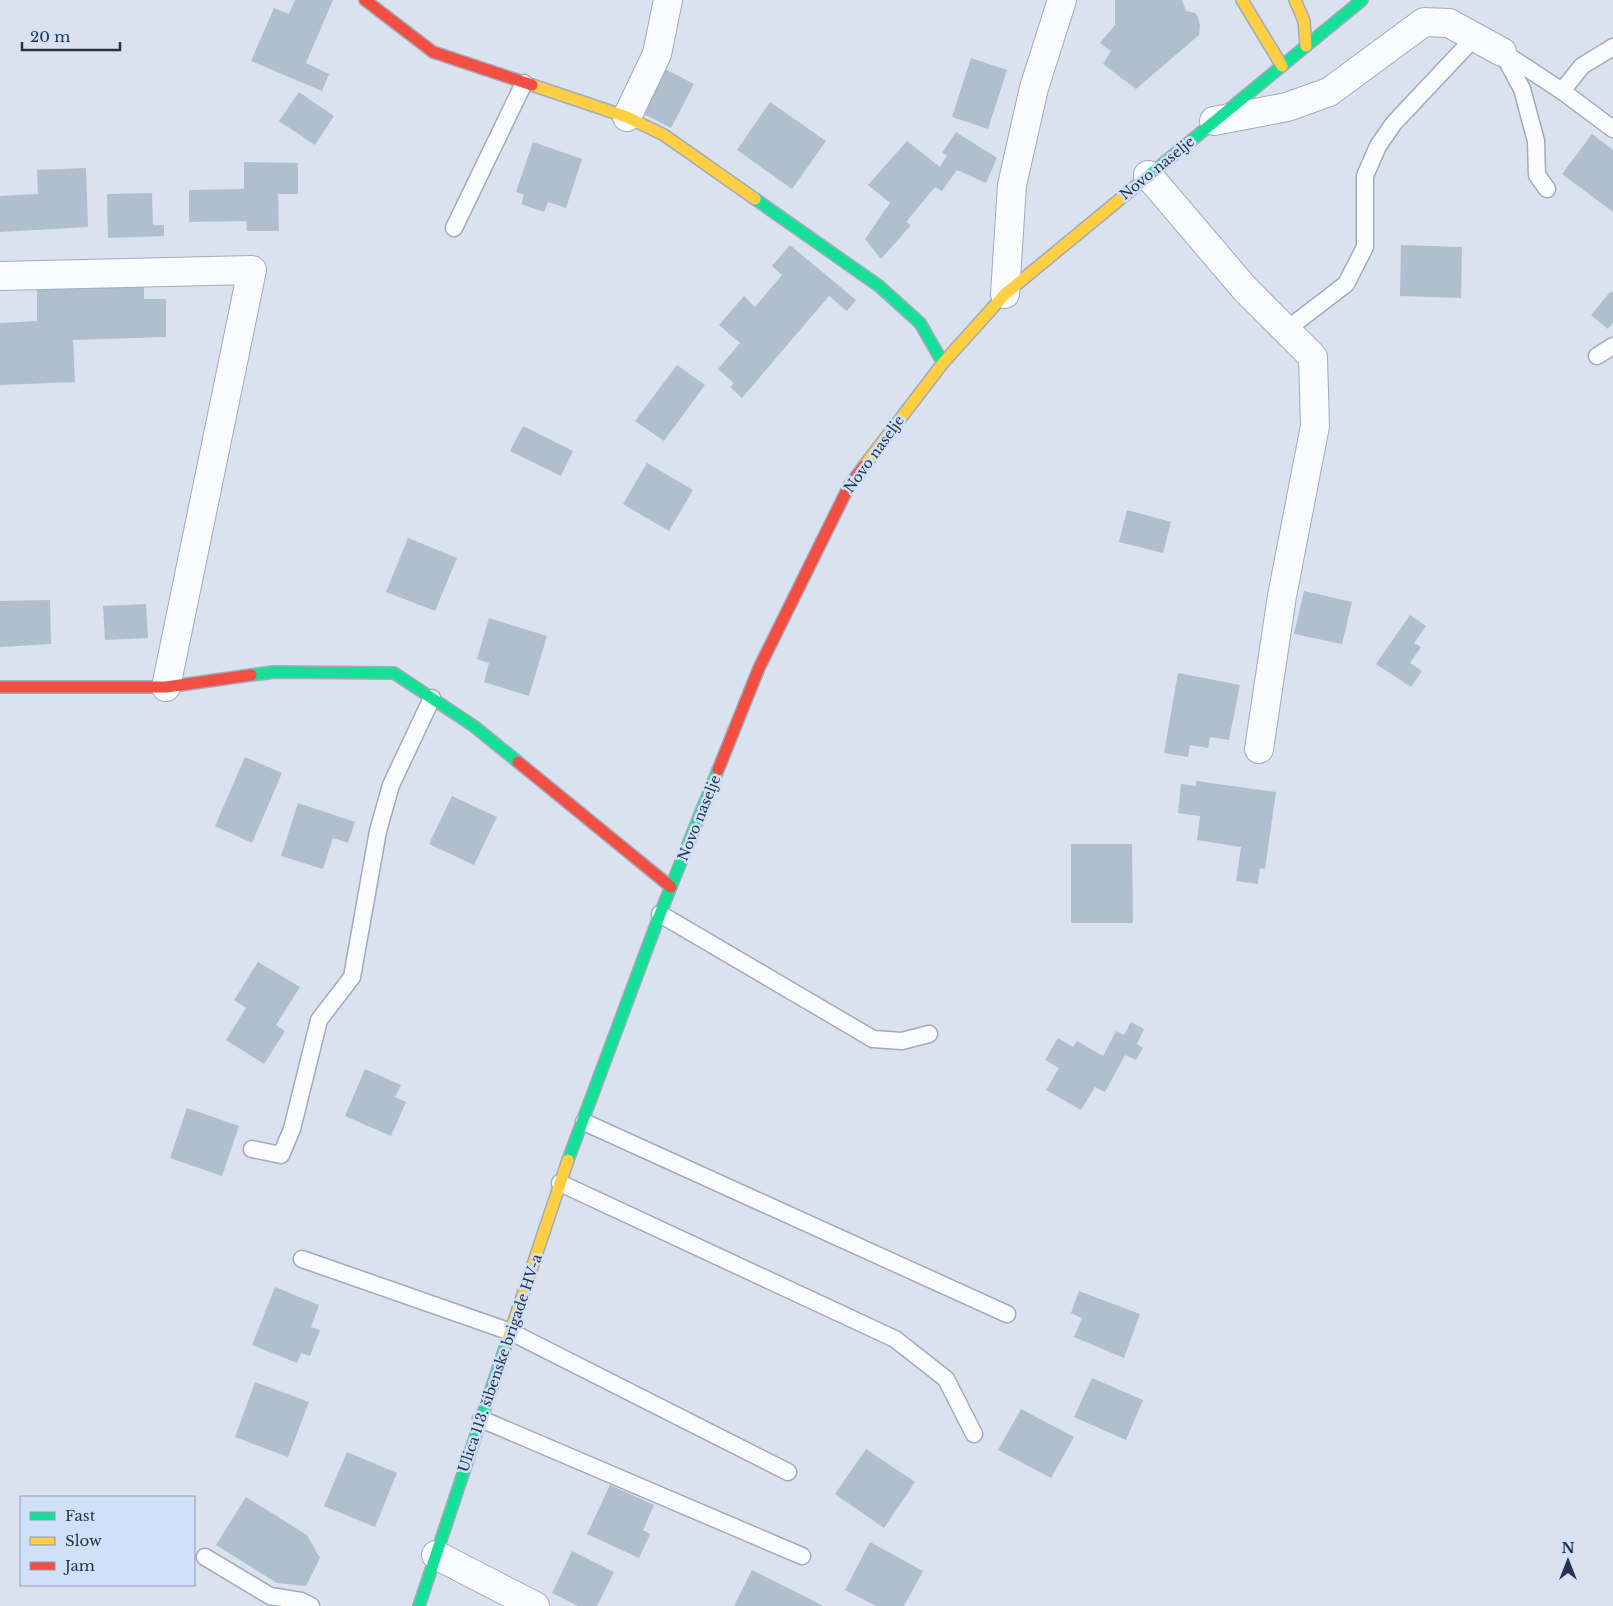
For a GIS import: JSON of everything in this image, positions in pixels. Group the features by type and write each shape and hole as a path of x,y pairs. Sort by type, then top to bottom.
{"main road":[{"path":"365,0 433,52 627,117 664,135 879,286 920,323 943,363"},
{"path":"1242,0 1265,41 1282,66"},
{"path":"1295,0 1304,21 1306,46"},
{"name":"Novo naselje","path":"584,1122 670,887 759,668 848,486 943,363 1005,294 1362,0"},
{"path":"0,688 166,688 274,672 394,674 475,727 670,887"},
{"name":"Ulica 113. šibenske brigade HV-a","path":"419,1606 560,1184 584,1122"}],"street":[{"path":"627,117 657,54 668,0"},
{"path":"1005,294 1012,185 1034,88 1062,0"},
{"path":"1214,122 1287,108 1329,92 1424,22 1449,23 1502,52"},
{"path":"1148,175 1245,289 1313,357 1315,426 1282,596 1259,749"},
{"path":"0,276 252,270 166,688"},
{"path":"436,1554 535,1606"}],"lane":[{"path":"1286,330 1346,284 1364,248 1365,176 1378,146 1394,123 1475,37"},
{"path":"1562,91 1582,66 1613,47"},
{"path":"1502,52 1562,91 1613,129"},
{"path":"1502,52 1522,89 1536,141 1537,175 1547,189"},
{"path":"454,228 524,83"},
{"path":"1597,356 1613,346"},
{"path":"252,1149 281,1155 292,1128 319,1020 352,977 378,831 392,785 432,698"},
{"path":"660,914 873,1039 902,1041 929,1034"},
{"path":"584,1122 1007,1314"},
{"path":"560,1184 895,1338 946,1379 974,1434"},
{"path":"302,1259 510,1332 788,1472"},
{"path":"481,1419 802,1556"},
{"path":"205,1557 270,1596 300,1601 311,1606"}],"building":[{"path":"295,0 333,0 306,63 329,74 322,91 251,61 274,8 289,14"},
{"path":"1115,0 1182,0 1186,11 1195,13 1198,17 1199,35 1136,89 1103,64 1111,51 1100,43 1115,25"},
{"path":"971,58 1007,70 988,129 952,117"},
{"path":"665,69 694,84 671,128 642,113"},
{"path":"299,92 334,116 315,145 279,121"},
{"path":"770,102 826,141 792,189 737,150"},
{"path":"956,132 997,158 986,183 957,170 942,191 935,187 906,222 911,225 881,259 865,239 890,203 868,185 907,141 940,167 947,155 942,153"},
{"path":"1592,134 1613,150 1613,212 1562,174"},
{"path":"533,142 582,159 566,208 548,202 544,212 521,204 524,195 516,192"},
{"path":"244,162 298,163 298,194 278,194 279,231 247,231 246,221 189,222 189,190 244,189"},
{"path":"86,168 88,227 0,232 0,196 38,194 37,170"},
{"path":"152,193 153,225 164,225 164,236 108,238 107,194"},
{"path":"790,245 856,300 847,311 829,296 742,398 730,387 734,383 718,369 740,343 719,325 744,296 755,307 782,275 772,266"},
{"path":"1401,245 1462,247 1461,298 1400,296"},
{"path":"144,287 144,299 166,299 166,337 73,340 75,382 0,385 0,323 37,321 37,289"},
{"path":"1611,291 1613,293 1613,323 1608,329 1591,315"},
{"path":"677,365 705,385 664,441 635,421"},
{"path":"523,426 573,451 561,476 510,451"},
{"path":"647,463 693,490 669,531 623,504"},
{"path":"1127,510 1171,522 1163,553 1119,542"},
{"path":"408,538 457,558 435,611 386,592"},
{"path":"1304,591 1352,602 1342,644 1294,634"},
{"path":"50,600 51,644 0,647 0,601"},
{"path":"146,604 148,638 105,640 103,606"},
{"path":"1410,615 1426,626 1414,643 1421,647 1410,663 1422,671 1411,687 1376,664"},
{"path":"489,618 547,636 529,696 484,682 489,663 477,659"},
{"path":"1178,673 1240,685 1229,740 1210,737 1208,748 1190,745 1188,757 1164,753"},
{"path":"245,757 282,773 252,843 215,826"},
{"path":"1196,781 1276,792 1265,869 1260,868 1258,884 1236,881 1241,847 1197,840 1200,816 1178,813 1181,784 1196,786"},
{"path":"452,796 497,817 474,865 429,844"},
{"path":"298,803 355,822 348,843 333,838 323,869 281,856"},
{"path":"1071,844 1132,844 1133,923 1071,923"},
{"path":"258,962 300,987 276,1025 285,1031 264,1064 226,1040 246,1008 234,1000"},
{"path":"1131,1022 1144,1029 1137,1044 1143,1048 1136,1060 1125,1055 1105,1092 1095,1087 1081,1110 1046,1090 1059,1068 1045,1060 1058,1038 1073,1047 1077,1041 1103,1056 1116,1031 1124,1035"},
{"path":"365,1069 401,1085 395,1097 406,1102 391,1136 345,1116"},
{"path":"187,1108 239,1126 222,1176 170,1158"},
{"path":"275,1287 319,1305 311,1327 320,1330 310,1356 301,1353 297,1363 252,1345"},
{"path":"1079,1291 1140,1314 1124,1358 1074,1337 1082,1318 1071,1313"},
{"path":"1092,1378 1143,1400 1126,1440 1074,1417"},
{"path":"255,1382 309,1402 288,1457 235,1437"},
{"path":"1021,1409 1074,1437 1051,1478 998,1450"},
{"path":"866,1449 915,1482 884,1528 835,1494"},
{"path":"347,1452 397,1473 375,1527 324,1506"},
{"path":"610,1485 654,1505 643,1530 650,1534 639,1558 587,1534"},
{"path":"246,1497 307,1535 320,1558 306,1586 277,1583 216,1545"},
{"path":"870,1542 923,1571 904,1606 876,1606 845,1590"},
{"path":"572,1551 614,1572 597,1606 578,1606 552,1593"},
{"path":"752,1570 812,1600 823,1606 734,1606"}],"traffic: fast":[{"path":"1136,186 1362,0"},
{"path":"755,199 879,286 920,323 943,363"},
{"path":"251,675 274,672 394,673 475,727 518,762"},
{"path":"568,1160 660,914 718,770"},
{"path":"419,1606 507,1342"}],"traffic: slow":[{"path":"1242,0 1282,66"},
{"path":"1295,0 1304,21 1306,46"},
{"path":"532,85 627,117 664,135 755,199"},
{"path":"864,466 943,363 1005,294 1136,186"},
{"path":"507,1342 568,1160"}],"traffic: jam":[{"path":"365,0 433,52 532,85"},
{"path":"718,770 759,668 849,486 864,466"},
{"path":"0,687 166,687 251,675"},
{"path":"518,762 671,887"}]}
